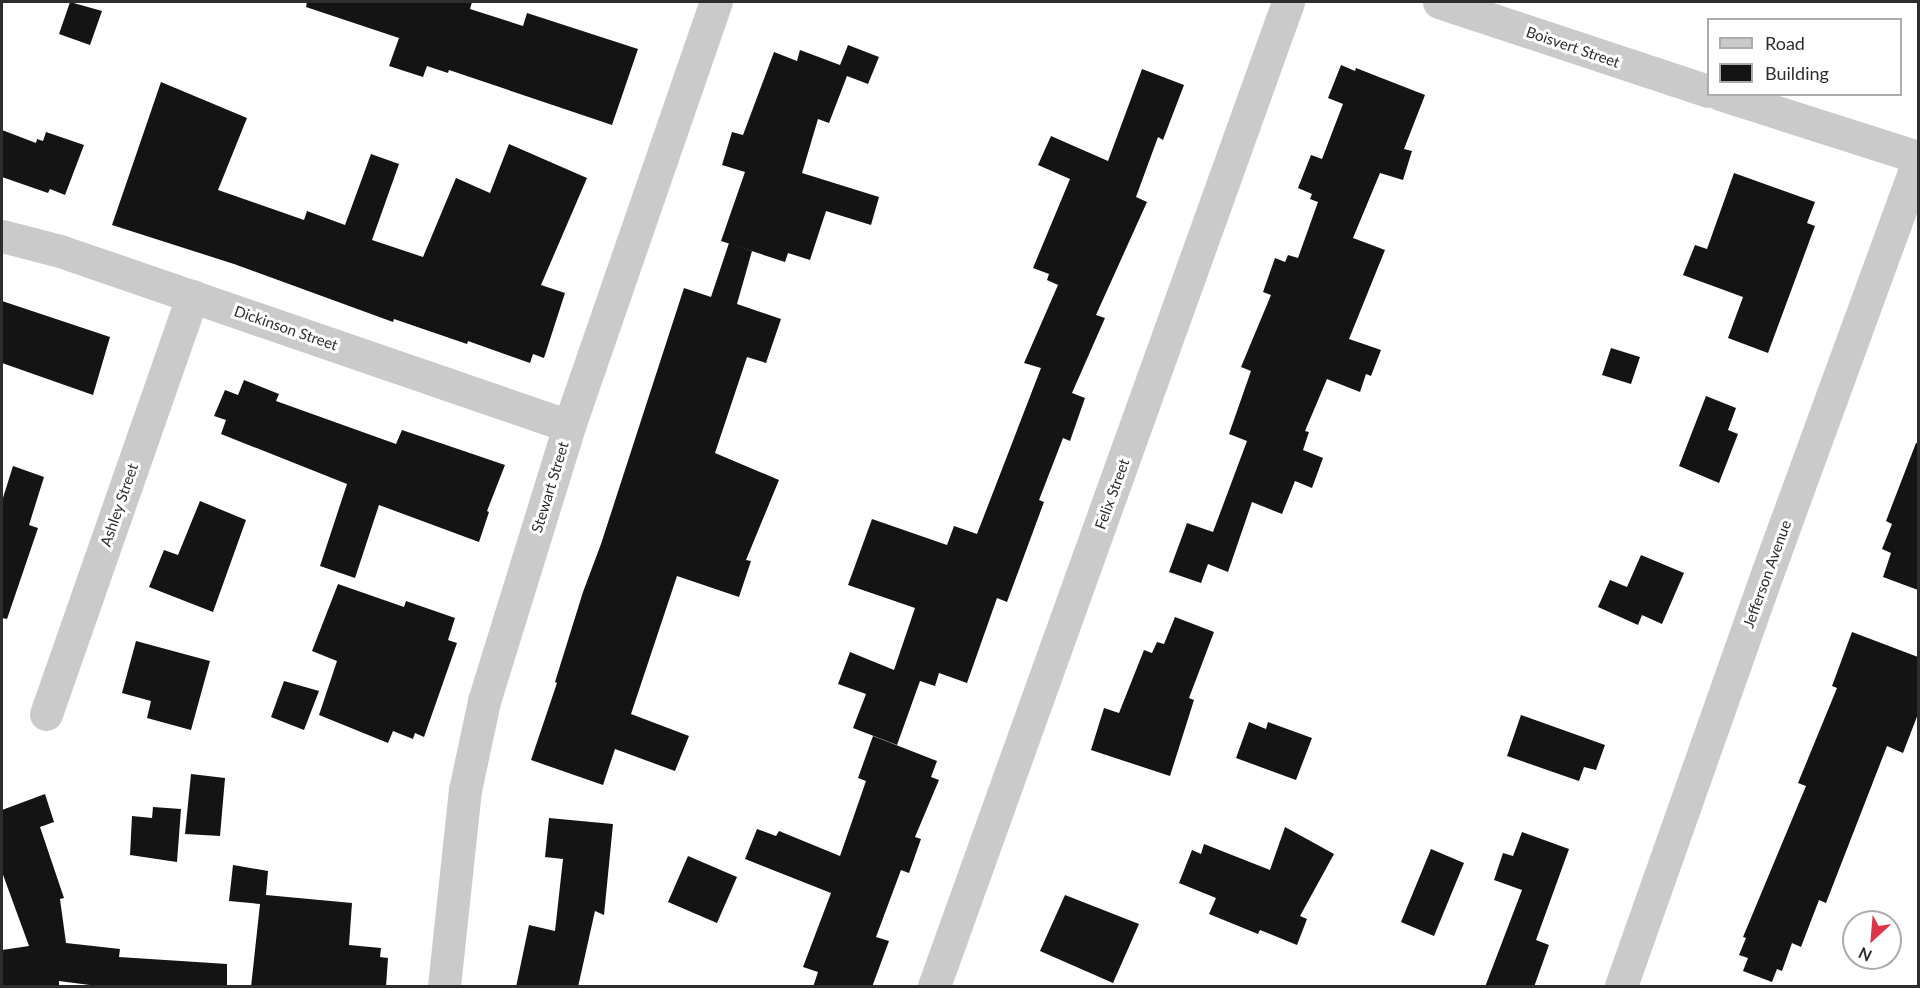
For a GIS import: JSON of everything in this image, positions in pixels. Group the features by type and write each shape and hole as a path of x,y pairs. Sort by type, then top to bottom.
{"street":[{"name":"Stewart Street","path":"444,987 465,790 484,700 569,426 716,2"},
{"name":"Felix Street","path":"934,987 1288,2"},
{"name":"Boisvert Street","path":"1438,2 1707,91"},
{"path":"1726,96 1918,157"},
{"name":"Jefferson Avenue","path":"1621,987 1768,571 1918,162"},
{"name":"Dickinson Street","path":"2,236 60,251 569,426"},
{"name":"Ashley Street","path":"46,714 192,296"}],"building":[{"path":"70,2 102,11 90,45 59,34"},
{"path":"307,2 472,2 470,9 523,26 527,13 638,49 612,125 449,70 448,73 427,66 423,77 389,66 399,38 306,7"},
{"path":"848,45 879,57 868,84 847,76 829,123 818,119 802,173 879,197 871,225 826,211 810,260 788,253 785,262 721,241 745,172 722,165 732,132 743,135 774,52 797,61 800,50 840,65"},
{"path":"1341,65 1355,71 1356,68 1425,95 1404,149 1412,151 1403,180 1380,173 1353,238 1385,250 1349,339 1381,350 1371,376 1366,374 1360,392 1327,379 1305,431 1309,432 1303,450 1323,458 1312,488 1295,481 1282,514 1252,502 1228,572 1208,564 1201,583 1169,572 1187,523 1213,532 1247,441 1229,434 1251,371 1241,367 1271,295 1263,292 1275,258 1285,262 1288,255 1298,258 1318,202 1310,199 1312,194 1298,188 1311,155 1322,159 1343,104 1328,98"},
{"path":"1142,69 1184,85 1163,140 1158,137 1136,197 1147,202 1096,315 1105,318 1072,393 1085,398 1070,441 1063,438 1039,500 1044,502 1007,602 997,598 967,683 939,673 935,686 920,681 897,745 853,728 866,694 838,684 850,652 894,670 915,608 848,585 872,519 947,545 954,526 977,534 1041,368 1024,363 1058,285 1047,280 1049,274 1033,268 1070,179 1038,165 1051,136 1108,161"},
{"path":"161,82 247,118 218,190 304,220 307,211 345,225 371,154 399,164 372,240 423,257 456,178 490,193 509,144 587,178 541,285 565,293 544,358 533,354 530,363 468,341 467,344 394,319 393,322 234,264 112,225"},
{"path":"2,130 36,143 37,139 43,141 46,132 84,145 65,195 50,189 48,193 2,177"},
{"path":"1734,173 1815,202 1807,223 1815,226 1768,353 1728,338 1743,297 1683,275 1695,245 1707,249"},
{"path":"729,243 752,251 737,304 781,319 766,363 747,357 715,453 779,480 746,560 751,561 739,597 677,576 631,714 689,736 675,771 615,749 603,785 531,760 557,683 555,682 583,592 601,544 684,288 711,297"},
{"path":"2,301 110,337 93,395 2,363"},
{"path":"1611,348 1640,357 1631,384 1602,375"},
{"path":"244,380 279,394 276,401 396,444 402,430 505,465 487,511 489,512 479,542 379,505 355,578 320,566 347,484 221,434 226,420 214,416 225,390 238,395"},
{"path":"1706,396 1736,408 1728,430 1738,434 1719,483 1679,466"},
{"path":"1916,443 1918,443 1918,590 1883,577 1891,553 1882,549 1892,524 1886,521"},
{"path":"13,466 44,477 29,525 38,528 7,619 2,618 2,501"},
{"path":"200,501 246,520 213,612 149,587 164,550 178,555"},
{"path":"1641,555 1684,573 1662,624 1642,615 1638,625 1598,607 1610,580 1627,587"},
{"path":"338,584 404,607 406,601 455,618 448,640 457,643 424,737 415,733 413,739 393,731 388,743 319,715 337,661 312,651"},
{"path":"1175,617 1214,632 1189,698 1194,700 1170,776 1091,750 1104,708 1119,713 1144,650 1152,653 1157,642 1164,644"},
{"path":"1852,632 1918,657 1918,714 1903,753 1887,746 1826,903 1819,900 1801,947 1792,943 1782,971 1777,969 1772,982 1743,971 1748,958 1739,955 1746,938 1743,937 1806,786 1798,783 1837,688 1832,686"},
{"path":"136,641 210,661 191,730 147,718 151,701 122,693"},
{"path":"284,681 319,691 304,730 271,717"},
{"path":"1521,715 1605,745 1596,770 1584,767 1579,781 1507,756"},
{"path":"1249,722 1266,729 1268,722 1312,738 1296,780 1236,758"},
{"path":"873,736 937,761 931,777 939,780 915,837 921,839 909,873 901,870 876,937 889,941 872,987 813,987 818,972 803,967 831,893 745,859 757,829 776,836 779,831 840,856 866,781 858,778"},
{"path":"191,774 225,778 220,836 185,834"},
{"path":"45,794 54,822 40,827 64,898 60,899 66,943 120,949 119,957 227,964 227,987 105,987 59,981 59,987 2,987 2,950 29,946 2,872 2,810"},
{"path":"153,807 181,809 177,862 130,855 132,816 152,818"},
{"path":"549,818 613,824 604,915 595,911 578,987 516,987 529,925 555,931 563,859 545,857"},
{"path":"1285,827 1334,854 1300,916 1307,919 1297,945 1260,930 1258,934 1209,914 1216,898 1179,883 1192,850 1201,854 1204,844 1270,870"},
{"path":"1522,832 1569,849 1536,940 1549,945 1534,987 1485,987 1522,890 1494,880 1503,853 1513,856"},
{"path":"1431,849 1464,863 1434,936 1401,922"},
{"path":"688,856 737,877 717,923 668,902"},
{"path":"233,865 268,871 266,895 352,903 349,945 381,948 380,957 388,958 386,987 251,987 260,904 229,901"},
{"path":"1065,895 1139,924 1113,983 1040,951"}]}
